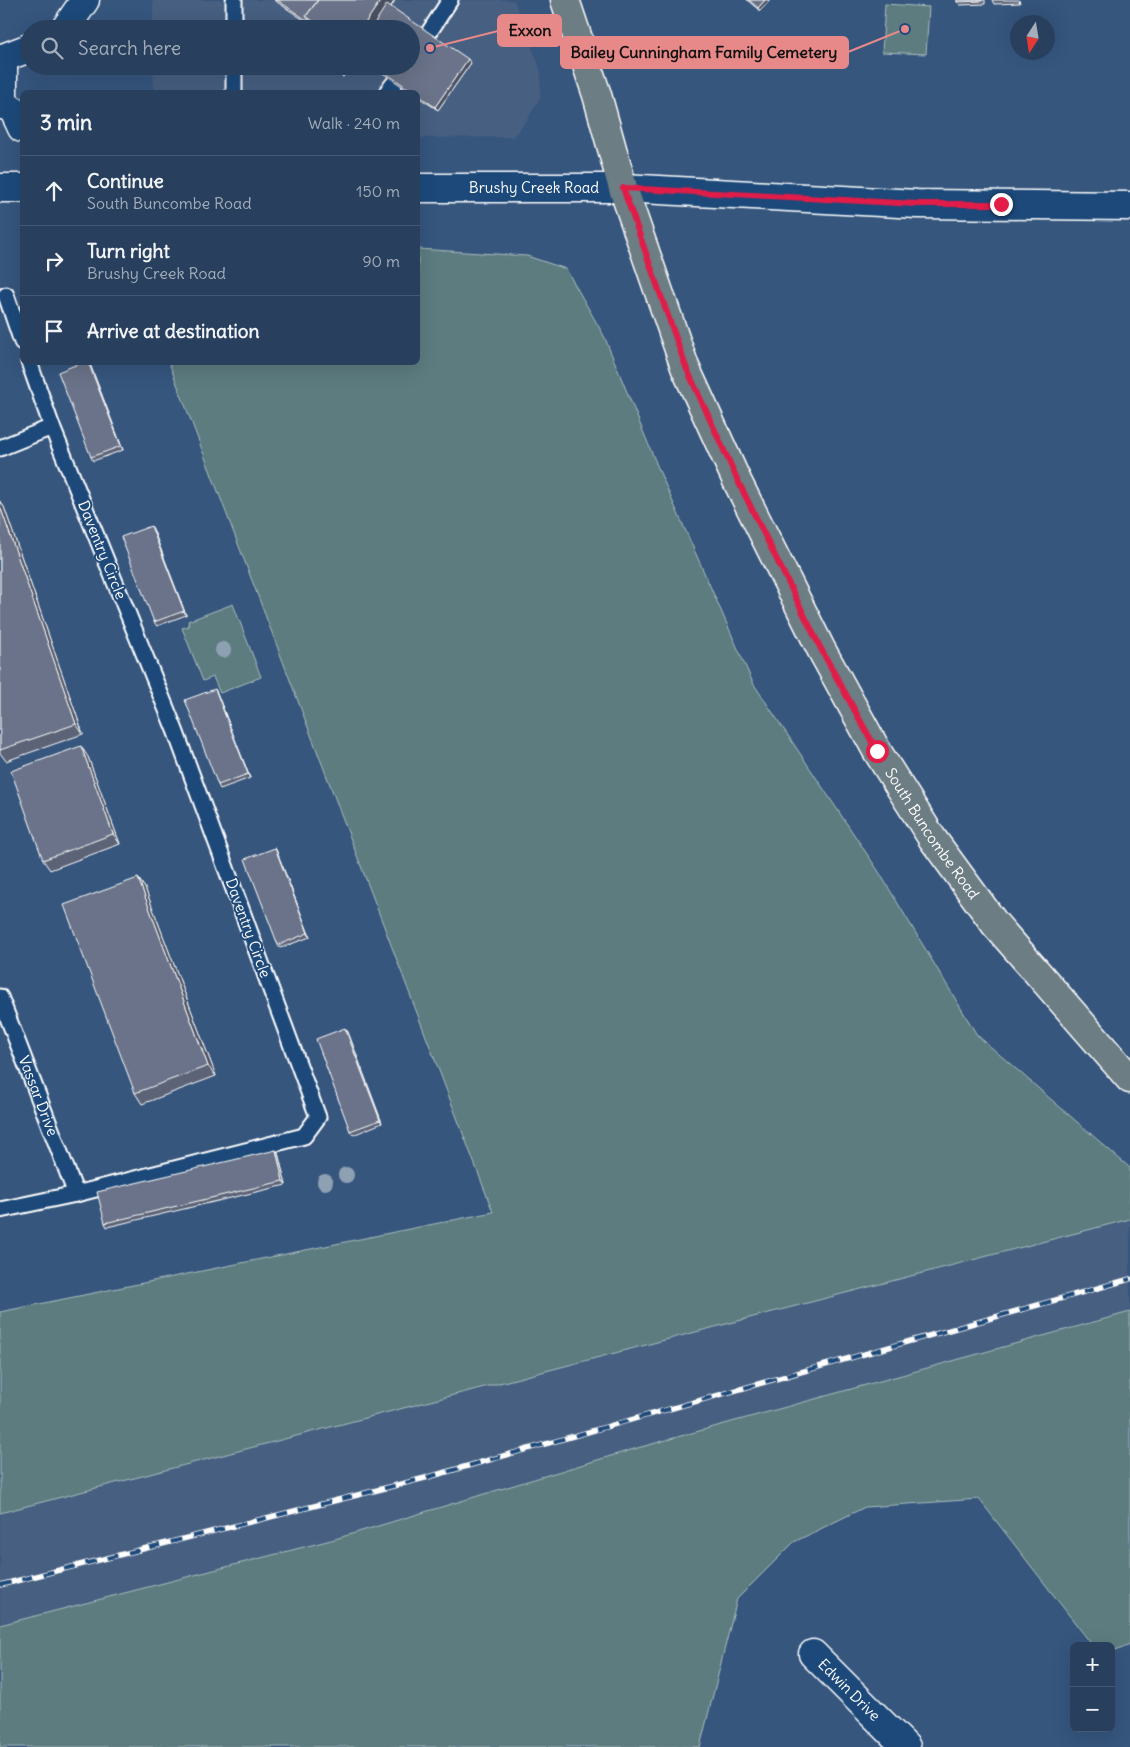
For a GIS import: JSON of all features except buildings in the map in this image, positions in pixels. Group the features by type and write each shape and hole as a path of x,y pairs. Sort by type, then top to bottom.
{"main road":[{"name":"South Buncombe Road","path":"564,0 597,95 623,188 686,367 738,481 808,622 877,751 932,838 995,924 1130,1079"}],"street":[{"path":"71,20 84,0"},
{"path":"20,52 2,59 1,104 14,111 20,124"},
{"path":"0,188 20,188"},
{"name":"Brushy Creek Road","path":"420,188 623,188 917,204 1130,206"},
{"name":"Edwin Drive","path":"813,1654 906,1747"}],"lane":[{"path":"234,0 234,20"},
{"path":"428,34 450,0"},
{"path":"234,75 234,90"},
{"path":"6,295 20,336"},
{"name":"Daventry Circle","path":"0,1210 76,1194 304,1136 318,1117 175,730 52,427 30,365"},
{"path":"0,448 52,427"},
{"name":"Vassar Drive","path":"0,997 76,1194"}],"shaded area":[{"path":"153,0 514,0 541,71 540,98 528,119 513,137 420,138 420,90 154,90 153,75 420,75 420,20 153,20"},
{"path":"1130,1219 1130,1312 634,1449 335,1539 0,1625 0,1513"}],"green space":[{"path":"885,4 929,7 926,54 882,52"},
{"path":"420,249 527,256 566,269 604,336 661,475 753,683 879,872 977,1035 1130,1168 1130,1219 0,1513 0,1312 493,1212 170,365 420,365"},
{"path":"233,604 261,677 220,693 213,677 203,681 182,628 189,626 188,621"},
{"path":"1130,1312 1130,1644 1115,1650 1115,1642 1090,1642 979,1499 865,1507 794,1542 737,1599 700,1747 0,1747 0,1625 335,1539 634,1449"}],"railway":[{"path":"0,1585 425,1478 1130,1279"}],"place":[{"name":"Bailey Cunningham Family Cemetery","path":"905,29"},
{"name":"Exxon","path":"430,48"}],"route":[{"path":"877,751 821,649 738,481 686,367 650,260 623,188 917,204 1001,204"}]}
